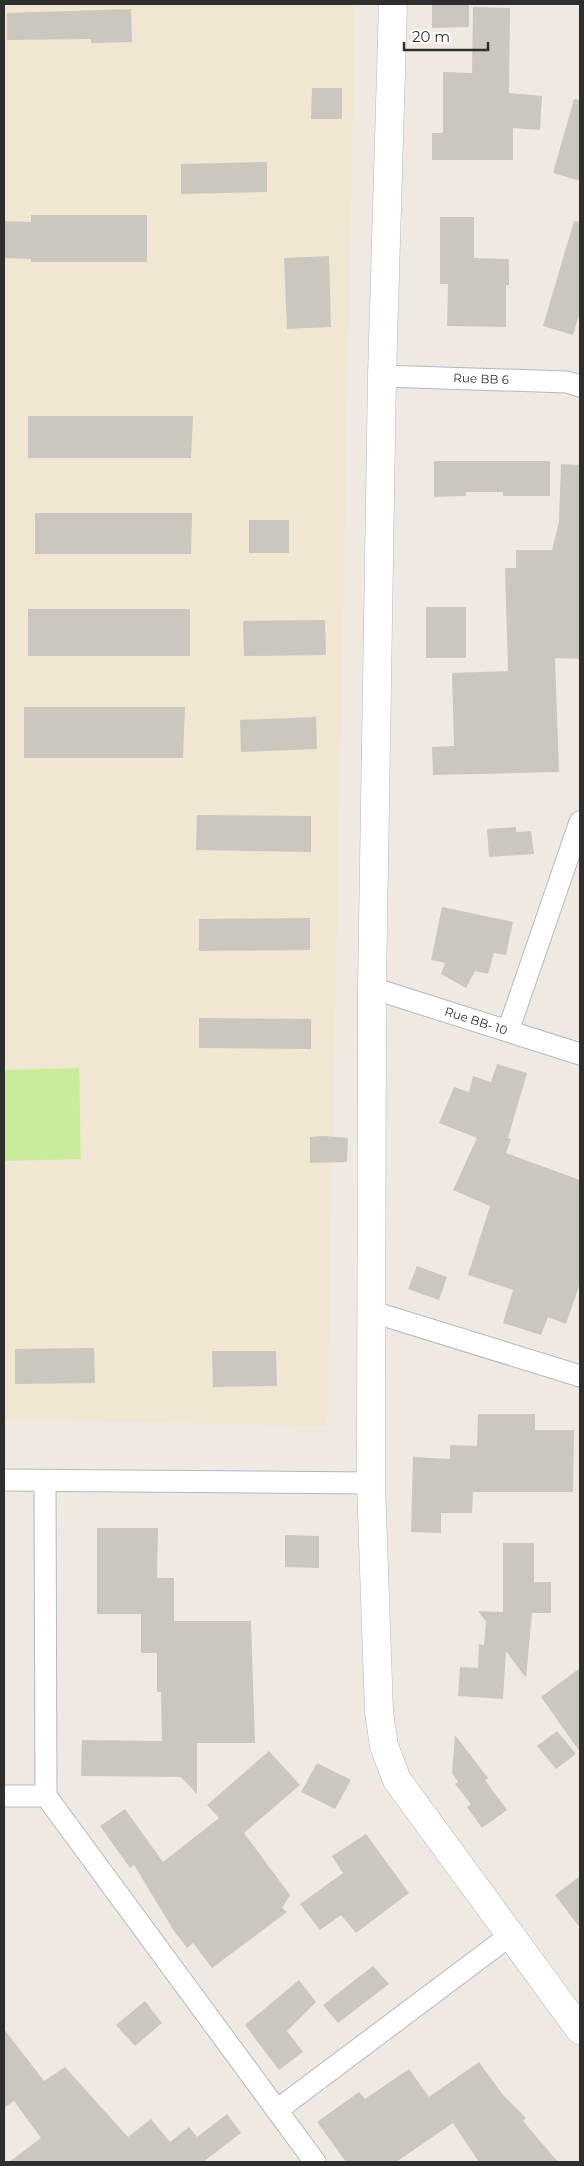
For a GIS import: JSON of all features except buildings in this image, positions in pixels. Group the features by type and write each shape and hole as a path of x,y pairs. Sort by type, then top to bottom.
{"street":[{"path":"393,4 382,376 372,988 371,1483 379,1712 384,1746 397,1780 512,1934 580,2030"},
{"name":"Rue BB 6","path":"382,376 567,382 580,386"},
{"path":"508,1031 580,822"},
{"name":"Rue BB- 10","path":"372,988 580,1054"},
{"path":"372,1312 580,1376"},
{"path":"4,1480 371,1483"},
{"path":"45,1481 46,1796 315,2162"},
{"path":"4,1796 46,1796"},
{"path":"277,2110 512,1934"}],"shaded area":[{"path":"4,4 355,4 327,1426 4,1419"}],"green space":[{"path":"79,1068 81,1159 4,1161 4,1070"}]}
